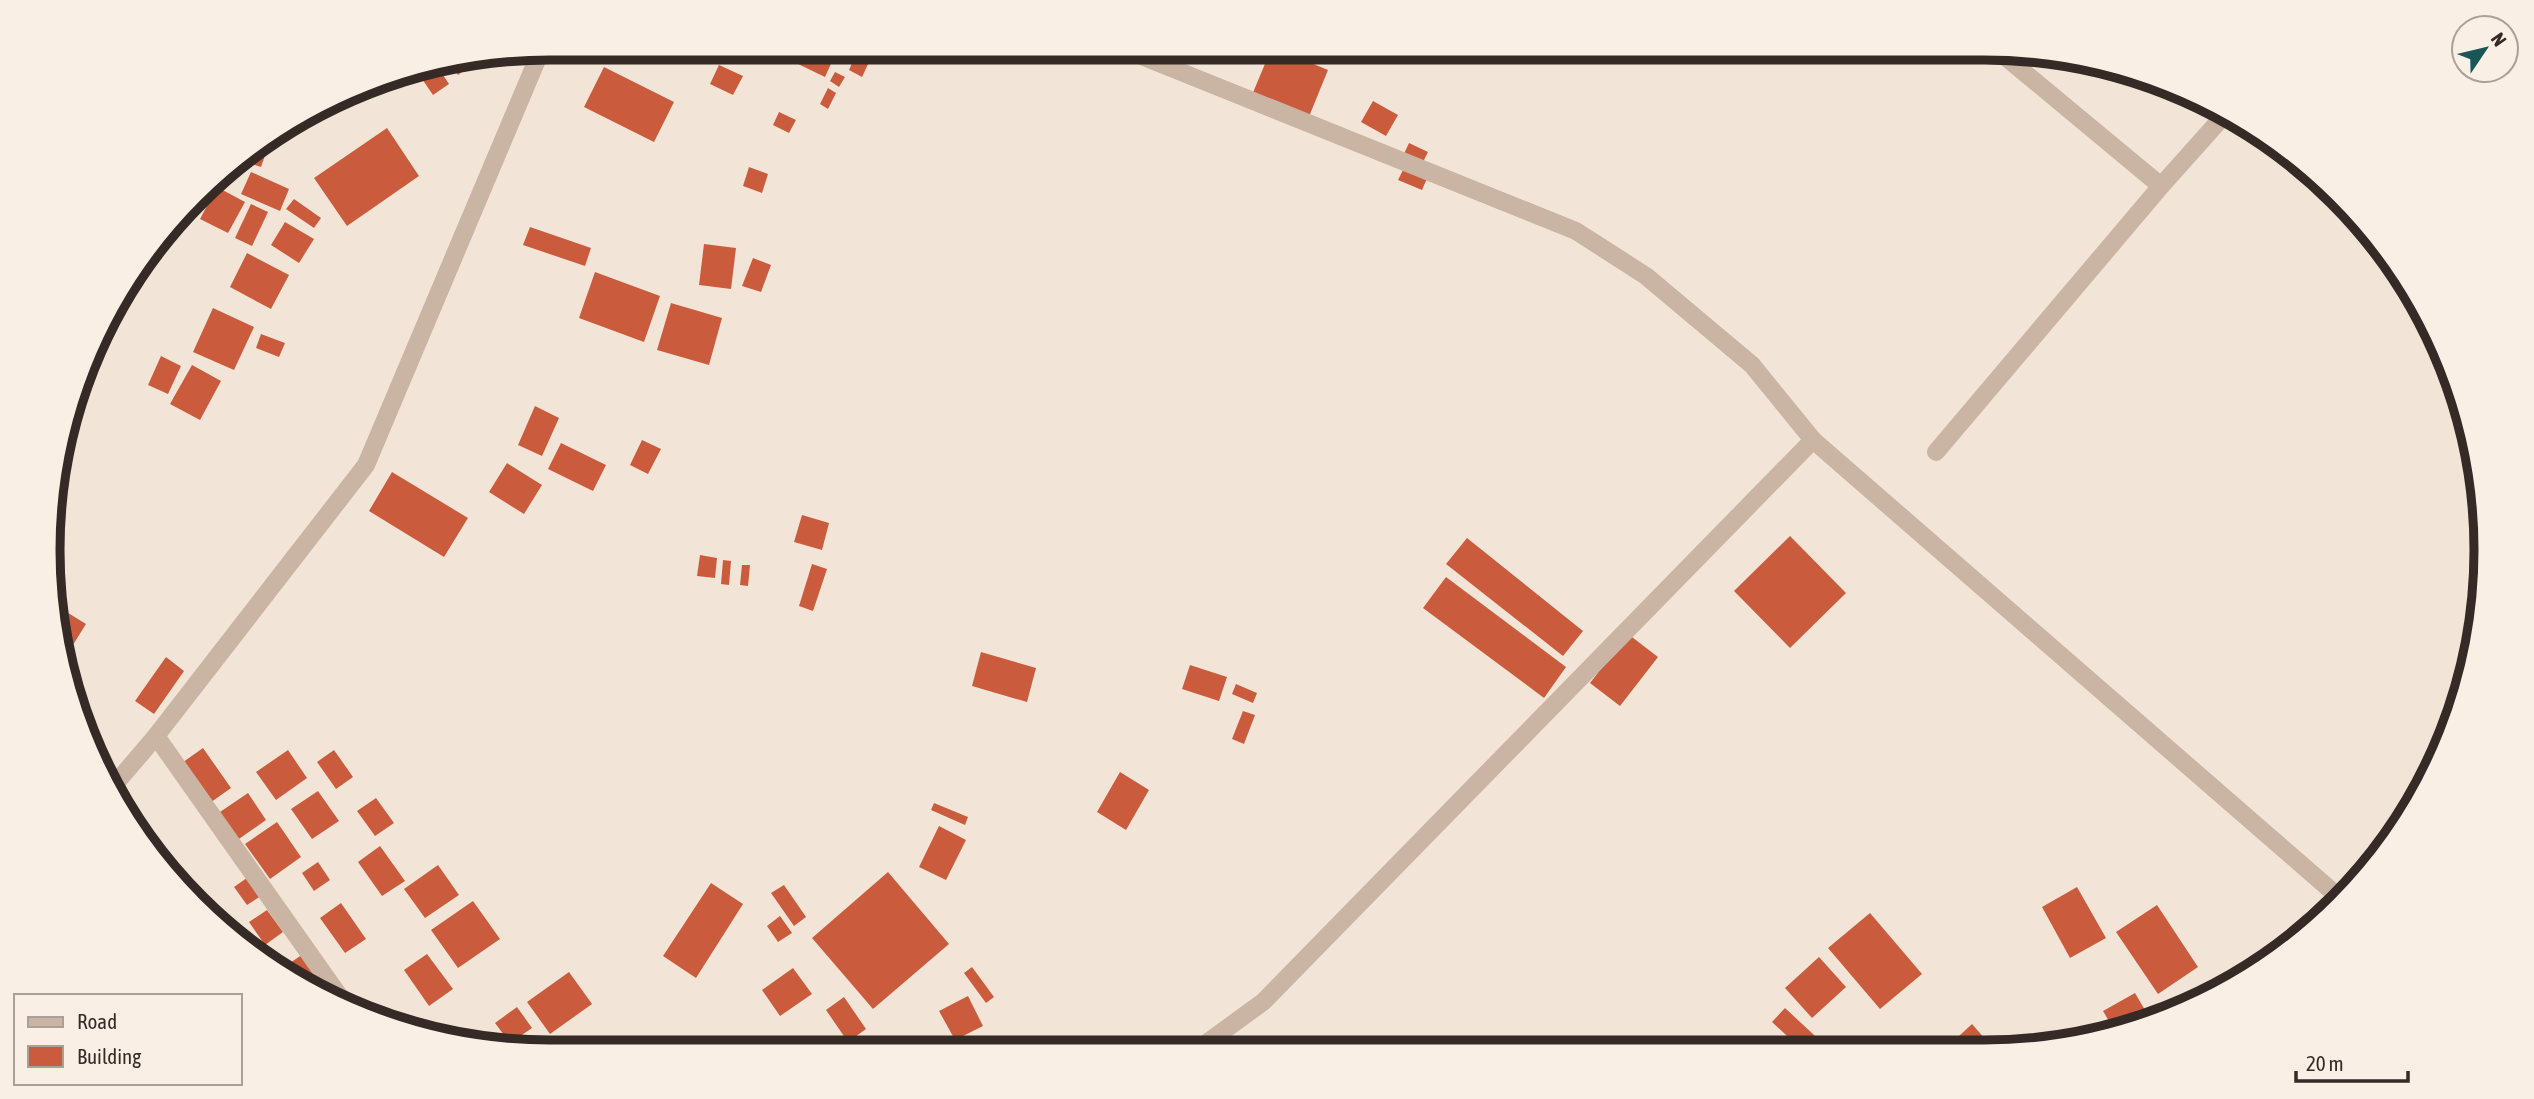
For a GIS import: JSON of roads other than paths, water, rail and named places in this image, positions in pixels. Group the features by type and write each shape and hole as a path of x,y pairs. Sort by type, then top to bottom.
{"street":[{"path":"118,781 156,736 366,465 537,60"},
{"path":"1151,60 1576,231 1646,276 1752,365 1813,440 2334,893"},
{"path":"2010,61 2161,186"},
{"path":"1937,452 2220,120"},
{"path":"1211,1040 1263,1002 1813,440"},
{"path":"156,736 335,990"}]}
